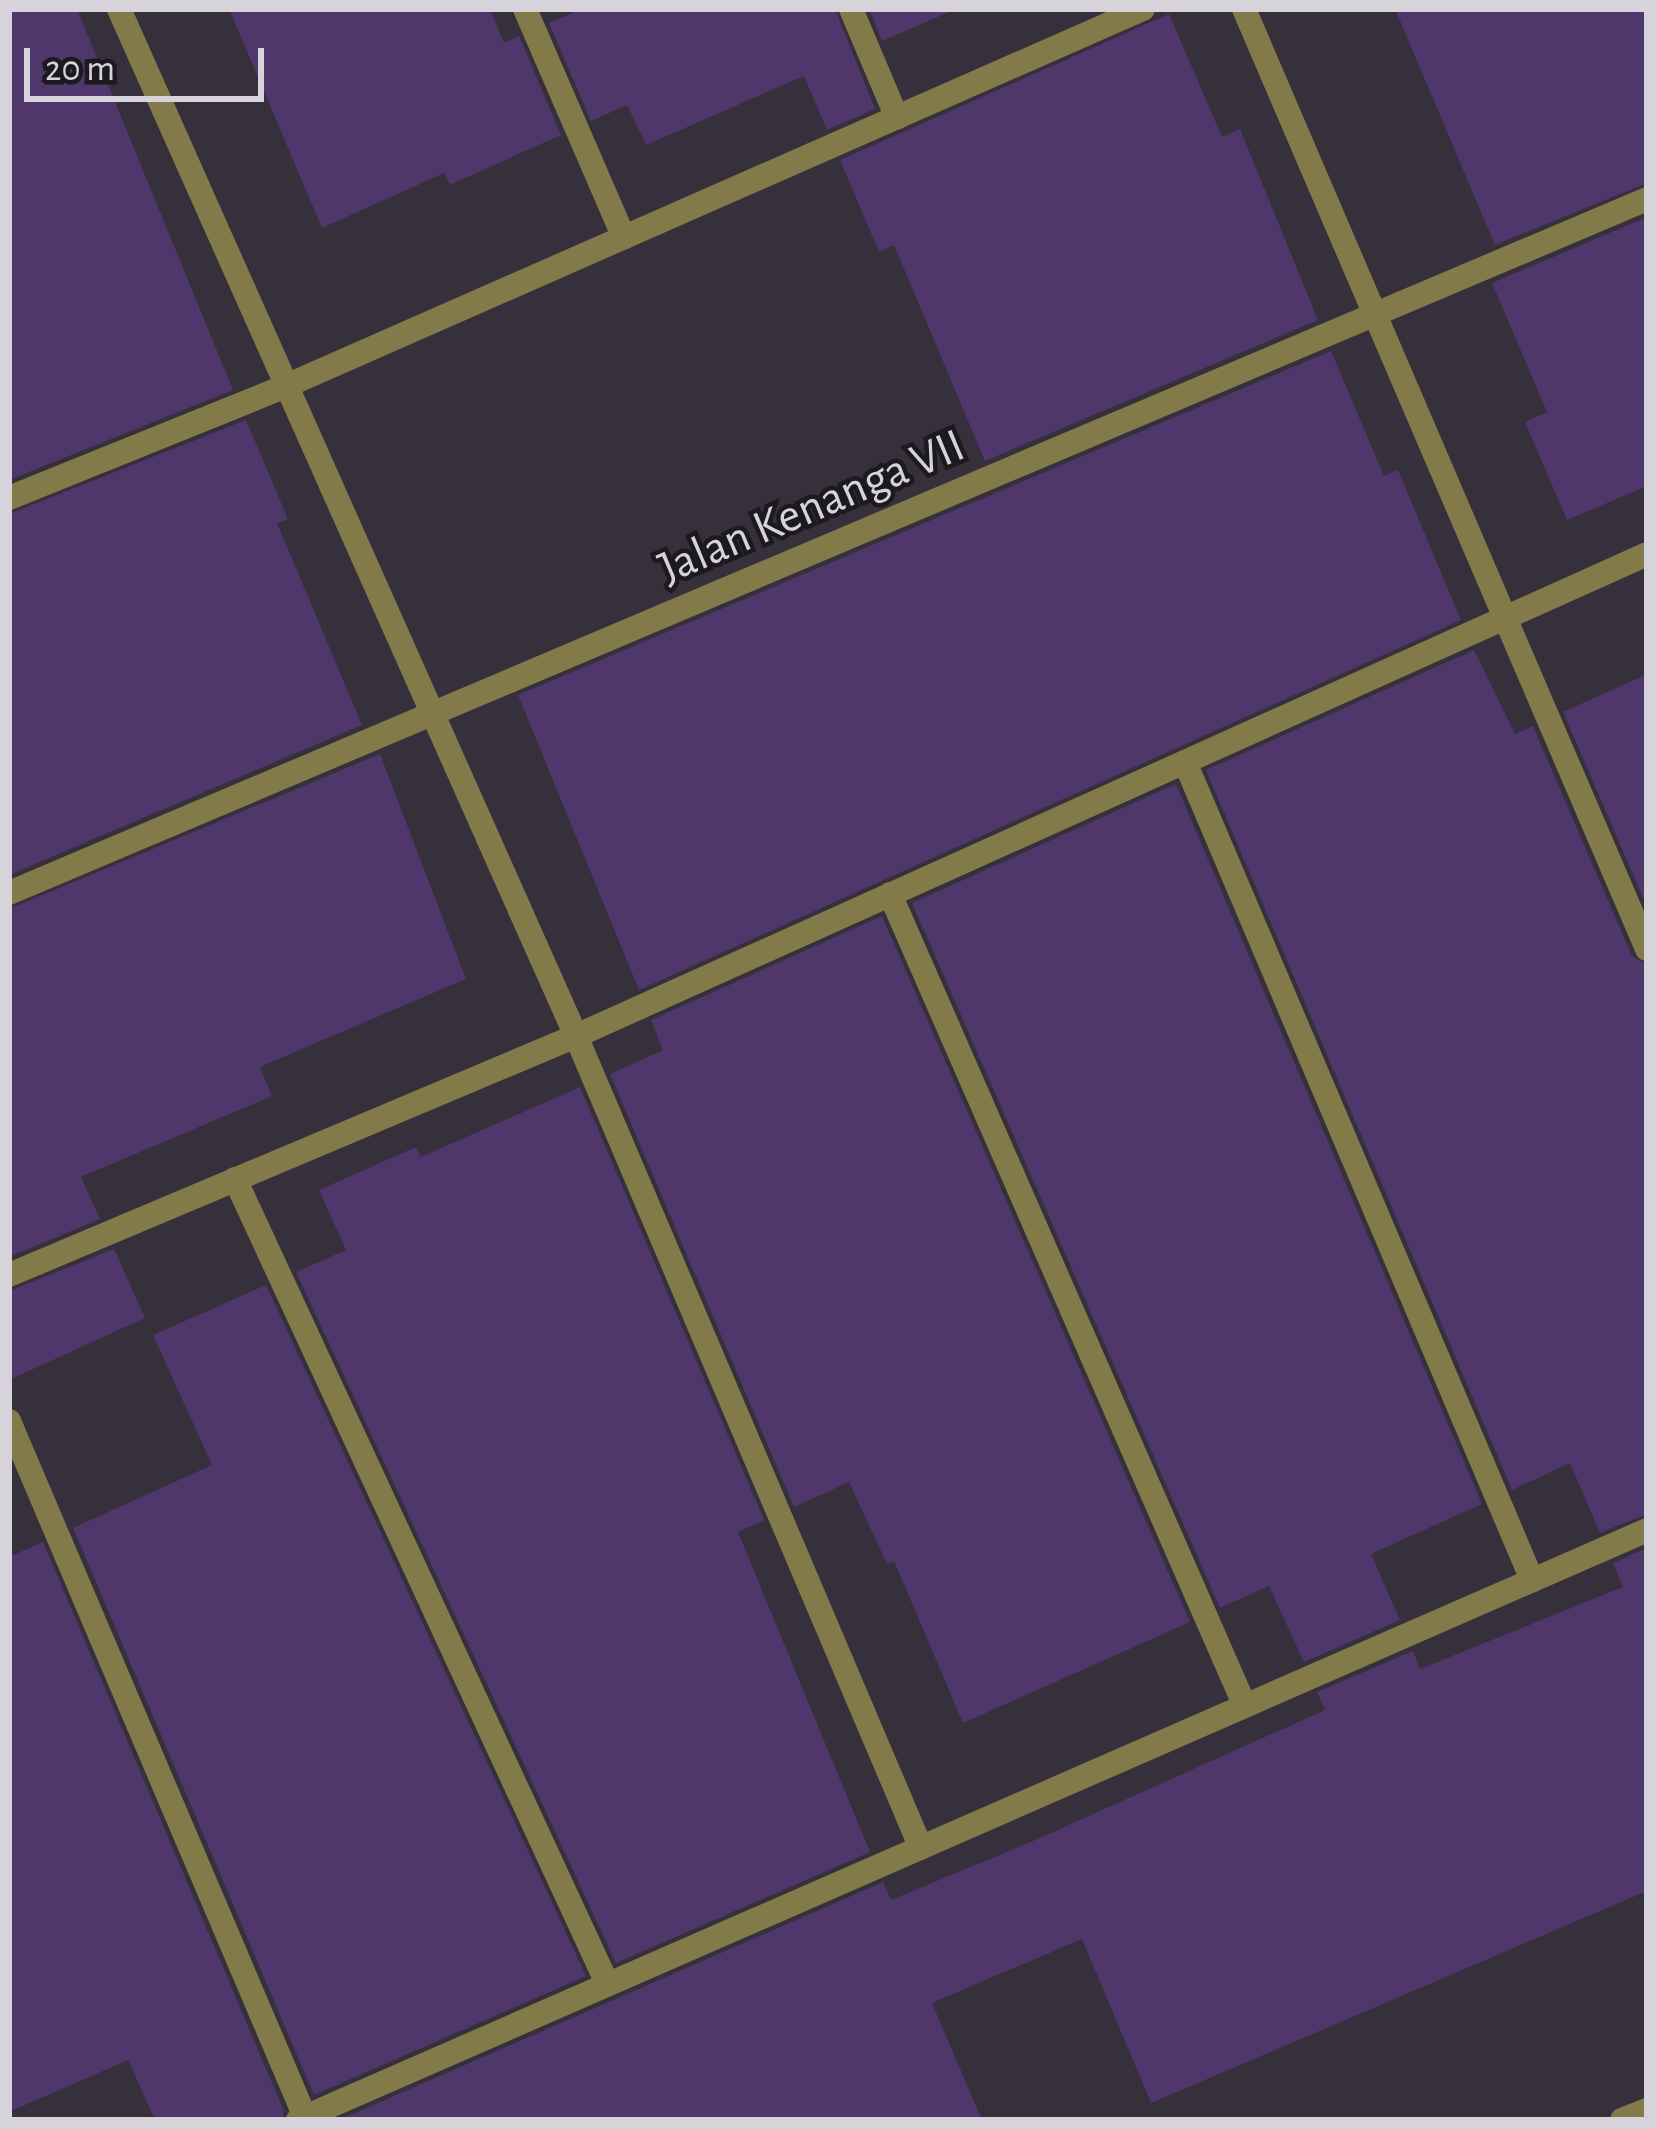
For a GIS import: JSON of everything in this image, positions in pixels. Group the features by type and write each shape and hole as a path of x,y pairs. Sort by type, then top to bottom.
{"street":[{"path":"119,9 576,1036 921,1848"},
{"path":"525,9 624,238"},
{"path":"850,9 897,118"},
{"path":"9,498 286,386 1143,9"},
{"path":"1244,9 1639,905 1647,950"},
{"name":"Jalan Kenanga VII","path":"9,893 1647,199"},
{"path":"9,1275 576,1036 1647,554"},
{"path":"1185,762 1532,1580"},
{"path":"890,894 1245,1706"},
{"path":"236,1179 607,1983"},
{"path":"9,1421 302,2118 1647,1530"},
{"path":"1622,2120 1647,2110"}],"building":[{"path":"9,9 77,9 233,390 9,480"},
{"path":"229,9 490,9 504,43 519,36 561,135 450,185 444,173 322,228"},
{"path":"581,9 835,9 875,109 827,130 804,76 646,145 627,105 591,121 549,23"},
{"path":"869,9 956,9 882,41"},
{"path":"1395,9 1647,9 1647,183 1495,245"},
{"path":"1169,14 1222,137 1240,129 1318,320 985,461 894,245 879,252 840,160"},
{"path":"1647,217 1647,486 1567,520 1525,422 1547,412 1492,283"},
{"path":"1331,351 1384,476 1398,470 1461,620 639,990 518,695"},
{"path":"246,420 288,519 277,523 362,725 9,875 9,514"},
{"path":"1474,650 1515,734 1533,726 1632,956 1647,965 1647,1514 1600,1533 1570,1463 1512,1490 1206,770"},
{"path":"1647,674 1647,907 1563,712"},
{"path":"380,754 466,979 260,1067 272,1096 81,1177 100,1219 9,1257 9,909"},
{"path":"1176,784 1482,1504 1371,1554 1400,1620 1304,1662 1269,1586 1220,1608 912,903"},
{"path":"882,916 1190,1622 963,1723 894,1561 887,1564 849,1482 794,1507 610,1074 663,1050 651,1020"},
{"path":"580,1087 764,1520 738,1532 870,1852 616,1963 296,1272 346,1250 319,1190 416,1147 421,1157"},
{"path":"114,1249 145,1318 9,1380 9,1291"},
{"path":"266,1285 586,1976 314,2095 73,1528 212,1465 153,1335"},
{"path":"43,1542 284,2111 282,2120 155,2120 128,2060 9,2112 9,1557"},
{"path":"1647,1548 1647,1891 1151,2103 1082,1939 932,2003 982,2120 339,2120 883,1882 891,1900 1033,1841 1325,1710 1317,1692 1413,1651 1420,1669 1623,1587 1613,1563"}]}
